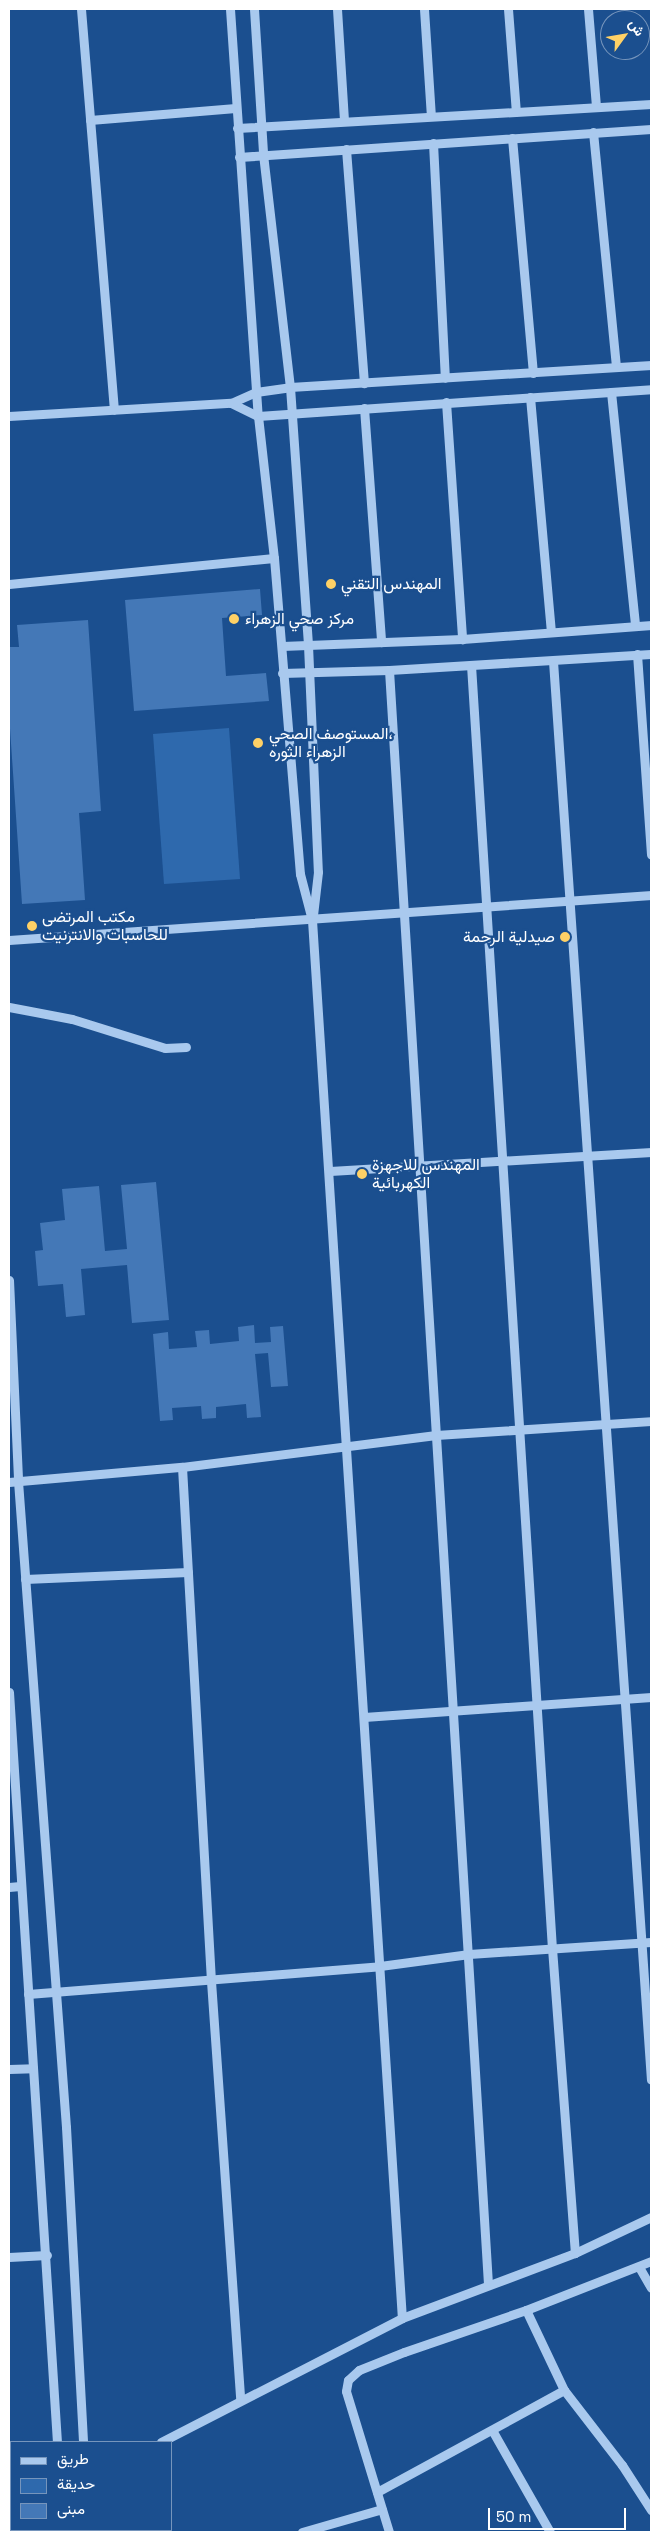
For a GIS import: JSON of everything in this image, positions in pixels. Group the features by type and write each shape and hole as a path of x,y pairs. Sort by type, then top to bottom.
{"street":[{"path":"81,9 114,410"},
{"path":"230,9 258,416 274,558 300,874 312,920 330,1171 380,1966 388,2133 402,2318"},
{"path":"254,9 263,154 290,387 308,645 318,872 312,920"},
{"path":"337,9 344,120"},
{"path":"424,9 431,116"},
{"path":"508,9 516,112"},
{"path":"588,9 596,106"},
{"path":"237,128 344,120 651,104"},
{"path":"90,120 236,108"},
{"path":"239,157 651,129"},
{"path":"593,132 616,367"},
{"path":"512,138 533,373"},
{"path":"433,143 445,378"},
{"path":"346,149 364,383"},
{"path":"9,416 231,403 256,392 290,387 651,365"},
{"path":"231,403 258,416 292,412 651,389"},
{"path":"611,392 635,626"},
{"path":"530,397 551,632"},
{"path":"446,402 462,639"},
{"path":"364,408 381,642"},
{"path":"9,584 274,558"},
{"path":"282,646 462,639 651,625"},
{"path":"637,654 651,855"},
{"path":"282,673 389,670 651,654"},
{"path":"553,661 625,1699 646,1942 651,2080"},
{"path":"472,665 552,1948 575,2253"},
{"path":"389,670 488,2285"},
{"path":"9,940 651,895"},
{"path":"9,1007 72,1019 165,1048 186,1047"},
{"path":"330,1171 419,1168 651,1152"},
{"path":"9,1280 13,1482 25,1579 54,1992 66,2127 84,2441"},
{"path":"13,1482 182,1467 347,1448 436,1435 651,1421"},
{"path":"182,1467 211,1981 240,2400"},
{"path":"25,1579 188,1572"},
{"path":"9,1692 20,1886 47,2255 57,2441"},
{"path":"364,1717 651,1697"},
{"path":"9,1887 20,1886"},
{"path":"28,1994 211,1981 380,1966 469,1954 646,1942"},
{"path":"9,2069 33,2068"},
{"path":"162,2441 402,2318 575,2253 651,2217"},
{"path":"9,2257 47,2255"},
{"path":"389,2532 346,2391 348,2380 359,2370 404,2352 526,2310 638,2267 651,2260"},
{"path":"638,2267 651,2288"},
{"path":"526,2310 564,2390 622,2465 651,2510"},
{"path":"377,2492 564,2390"},
{"path":"492,2430 550,2532"},
{"path":"302,2532 382,2509"}],"green space":[{"path":"229,728 240,879 164,884 153,734"}],"building":[{"path":"260,589 262,615 222,618 226,676 266,673 269,701 134,711 125,600"},
{"path":"88,620 101,811 79,813 85,900 22,904 9,714 9,647 19,647 17,625"},
{"path":"156,1182 169,1320 132,1323 127,1265 81,1269 85,1315 66,1317 63,1284 38,1286 35,1251 43,1250 40,1223 65,1220 62,1189 99,1186 105,1251 127,1249 121,1185"},
{"path":"254,1325 255,1343 271,1342 270,1327 283,1326 288,1386 271,1387 268,1353 255,1354 261,1417 247,1418 246,1404 216,1407 216,1418 202,1419 201,1406 172,1408 173,1420 160,1421 153,1334 168,1332 169,1349 197,1347 195,1331 209,1330 210,1344 239,1341 238,1327"}],"place":[{"name":"المهندس التقني","path":"331,584"},
{"name":"مركز صحي الزهراء","path":"234,619"},
{"name":"المستوصف الصحي، الزهراء الثوره","path":"258,743"},
{"name":"مكتب المرتضى للحاسبات والانترنيت","path":"32,926"},
{"name":"صيدلية الرحمة","path":"565,937"},
{"name":"المهندس للاجهزة الكهربائية","path":"362,1174"}]}
